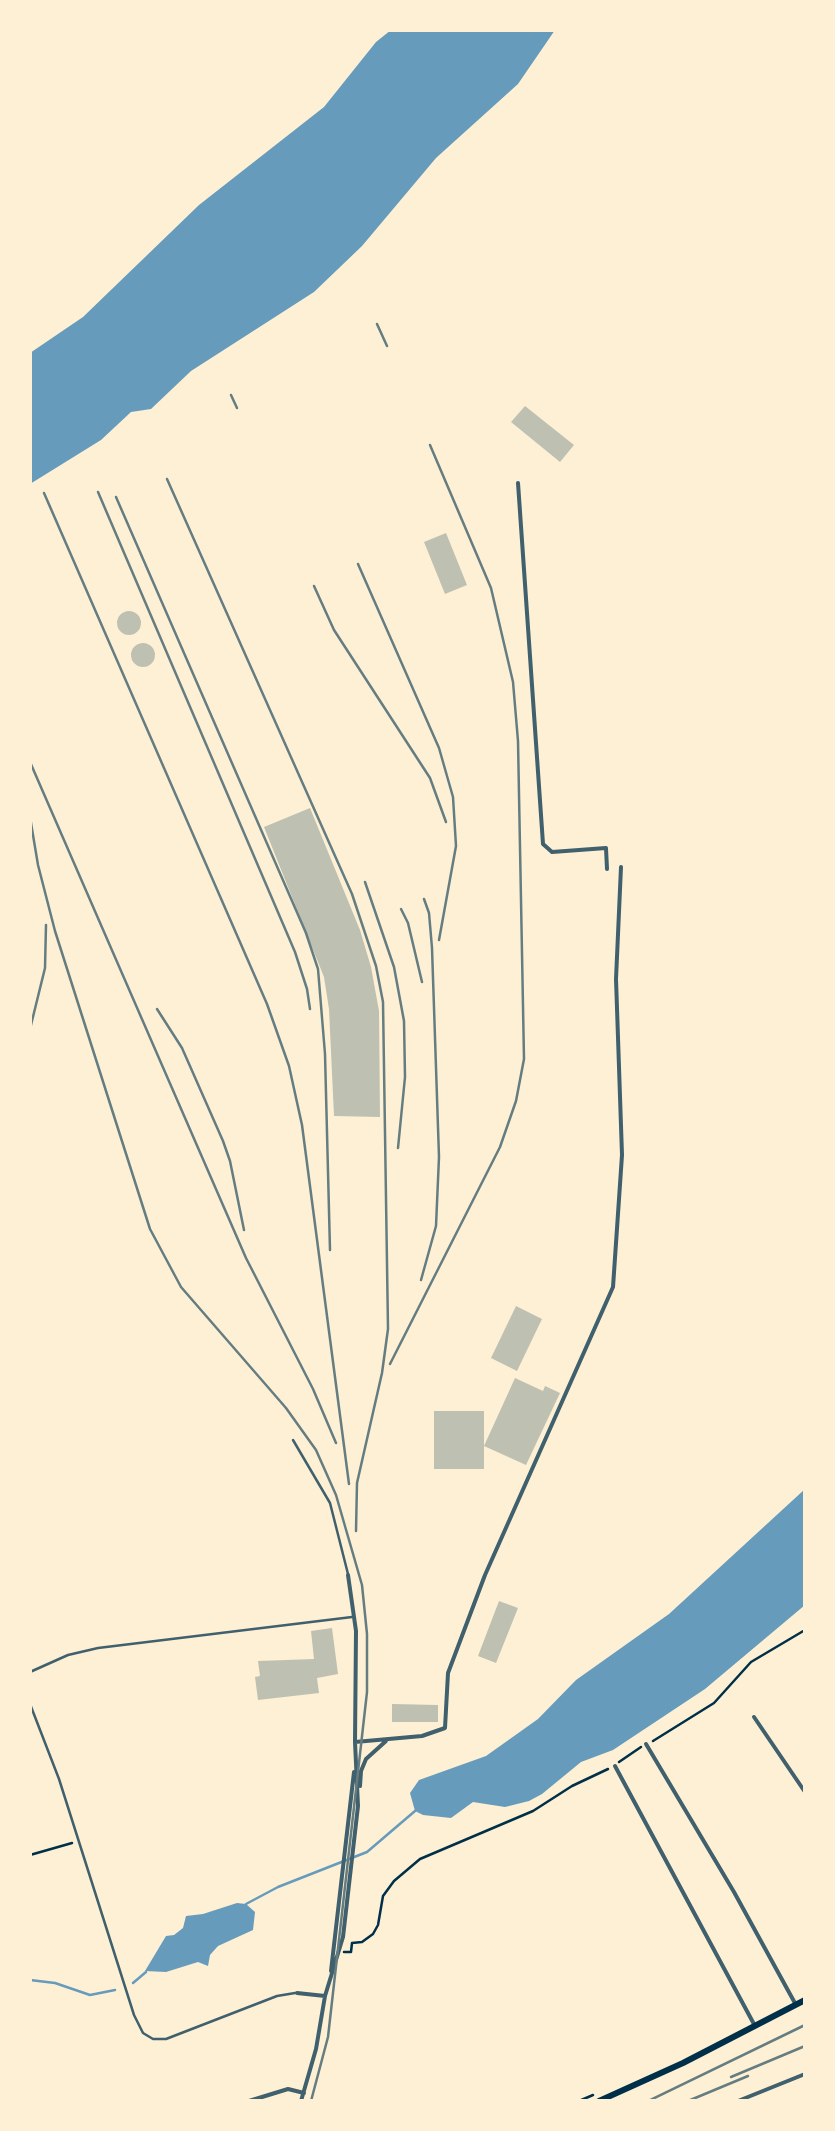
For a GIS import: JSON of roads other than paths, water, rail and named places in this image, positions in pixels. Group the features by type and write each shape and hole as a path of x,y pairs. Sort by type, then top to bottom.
{"main road":[{"path":"599,2101 805,2000"}],"street":[{"path":"518,482 544,844 552,852 606,848 607,869"},
{"path":"355,1742 436,1733 447,1724 448,1673 485,1575 613,1287 618,1261 622,1155 616,979 621,867"},
{"path":"348,1576 355,1617 358,1806"},
{"path":"754,1717 805,1792"},
{"path":"326,1993 344,1937 363,1765 375,1748 389,1740"},
{"path":"646,1744 796,2005"},
{"path":"301,2101 326,1993 356,1757"},
{"path":"616,1766 754,2026"},
{"path":"296,1993 326,1993"},
{"path":"738,2101 805,2074"},
{"path":"249,2101 288,2089 304,2093"}],"lane":[{"path":"30,980 30,998"},
{"path":"292,1440 330,1503 348,1576"},
{"path":"30,1672 68,1655 110,1646 355,1617"},
{"path":"30,1704 54,1764 134,2015 148,2037 166,2039 277,1996 296,1993"}],"water":[{"path":"391,30 555,30 518,84 436,158 362,246 314,292 191,371 151,409 131,412 101,440 30,484 30,353 83,317 199,205 324,107 376,42"},
{"path":"805,1489 805,1605 705,1689 613,1750 581,1762 529,1801 505,1807 473,1802 451,1818 415,1811 410,1793 419,1780 486,1756 538,1719 576,1680 669,1614"},
{"path":"246,1904 255,1912 253,1930 218,1946 210,1955 208,1966 198,1962 166,1972 145,1971 166,1936 183,1928 186,1916"}],"waterway":[{"path":"246,1904 367,1852 415,1811"},
{"path":"133,1983 146,1972"},
{"path":"30,1980 55,1983 90,1995 115,1990"}],"railway":[{"path":"377,324 387,346"},
{"path":"231,395 237,408"},
{"path":"390,1364 500,1147 516,1101 524,1059 518,741 513,682 491,588 430,445"},
{"path":"167,479 352,894 376,966 383,1002 388,1329 357,1483 356,1531"},
{"path":"98,492 295,952 310,1009"},
{"path":"44,493 267,1004 289,1066 302,1125 349,1484"},
{"path":"116,497 306,933 318,969 325,1054 330,1250"},
{"path":"358,564 439,748 453,797 456,846 439,940"},
{"path":"314,586 334,630 430,778 446,822"},
{"path":"30,762 246,1258 336,1443"},
{"path":"30,817 55,931 150,1229 181,1287 286,1408 316,1450 336,1495 362,1585 367,1692 328,2037 311,2101"},
{"path":"365,882 394,967 404,1021 405,1077 398,1148"},
{"path":"421,1280 436,1226 439,1157 432,948 424,899"},
{"path":"401,909 422,982"},
{"path":"30,1029 45,968 46,925"},
{"path":"157,1009 182,1048 223,1141 244,1230"},
{"path":"648,2101 805,2025"},
{"path":"731,2077 805,2046"},
{"path":"688,2101 748,2076"}]}
